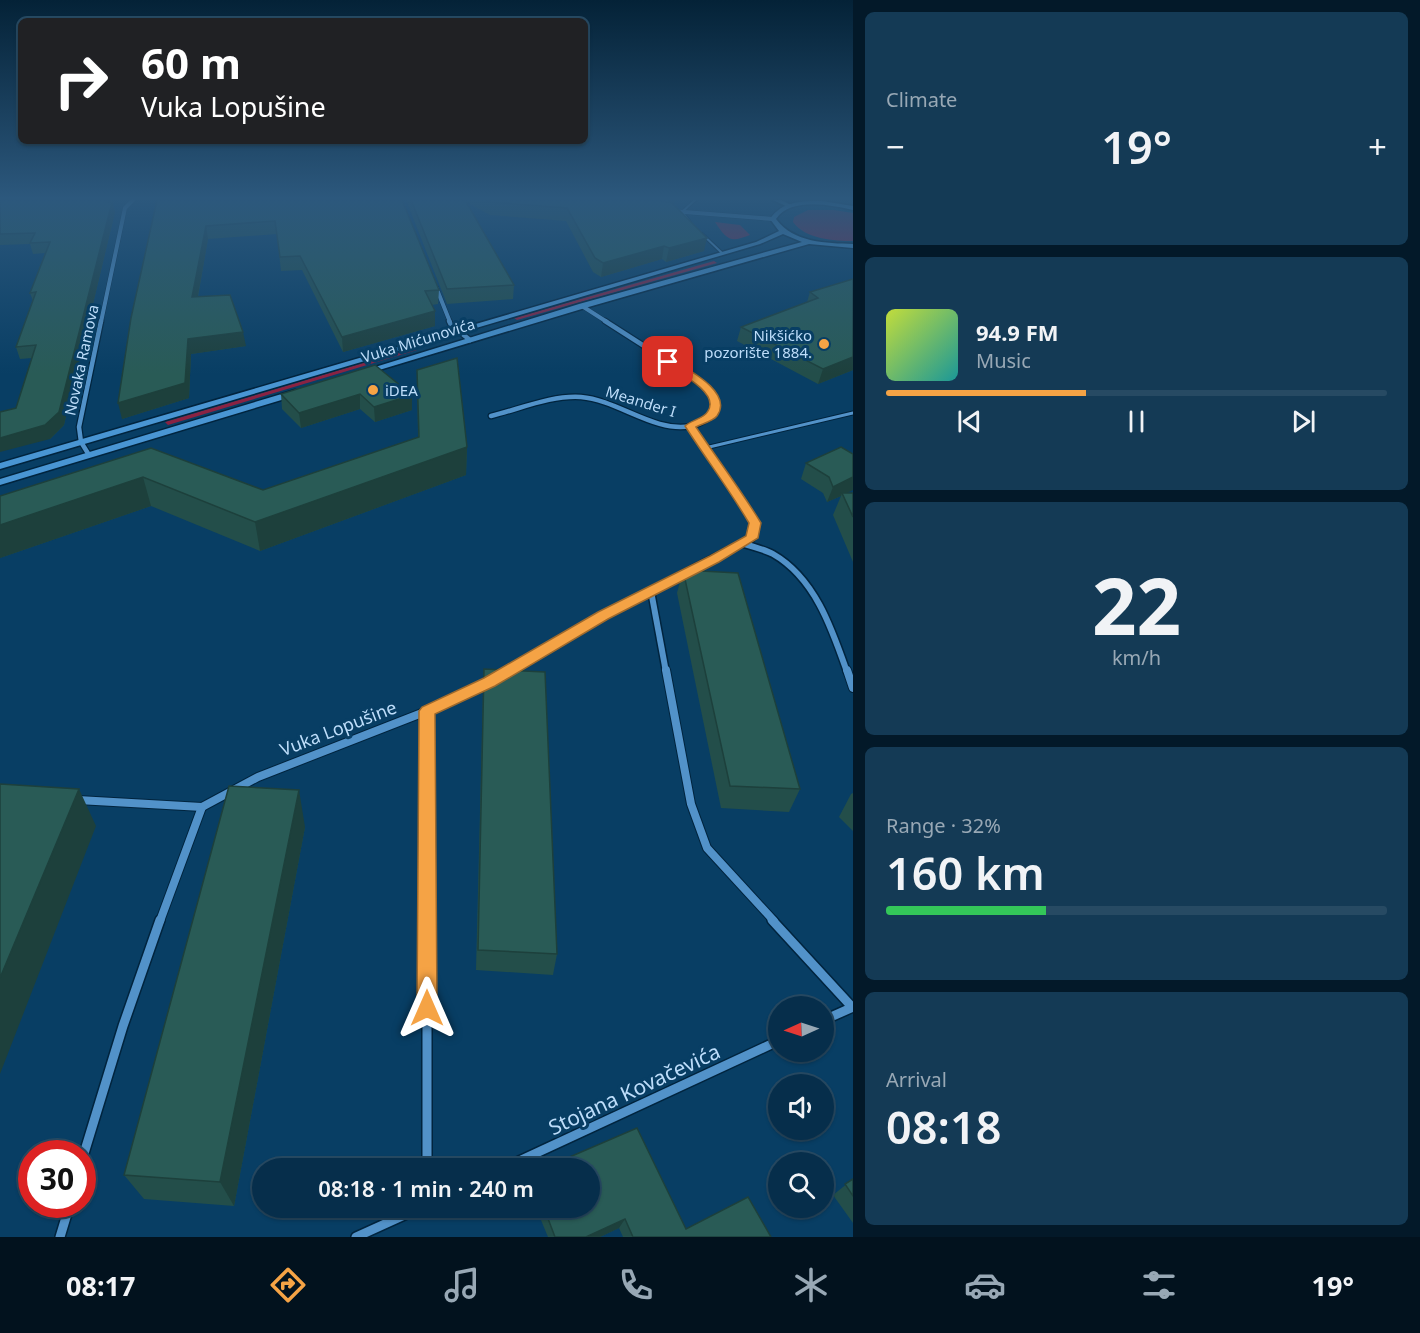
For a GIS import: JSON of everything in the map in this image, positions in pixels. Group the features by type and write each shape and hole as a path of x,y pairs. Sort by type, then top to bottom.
{"main road":[{"name":"Vuka Mićunovića","path":"0,466 709,258"},
{"name":"Vuka Mićunovića","path":"350,376 752,258"},
{"path":"0,482 304,390"}],"street":[{"name":"Novaka Ramova","path":"89,455 81,442 79,427 115,258"},
{"path":"434,282 451,325 470,340"},
{"name":"Meander I","path":"491,416 565,397 580,397 596,399 671,424 690,426 712,416 715,407 713,395 705,385 582,306"},
{"path":"690,426 729,479 755,523 752,538 742,543"},
{"path":"742,543 774,554 799,572 820,607 853,688"},
{"name":"Vuka Lopušine","path":"202,807 258,777 427,711 489,682 603,615 742,543"},
{"path":"651,591 691,804 707,848 852,1007 834,1015"},
{"path":"427,711 427,1158"},
{"path":"73,800 202,807 172,884 110,1064 88,1140"},
{"name":"Stojana Kovačevića","path":"526,1158 768,1046"},
{"path":"60,1237 66,1218"},
{"path":"356,1237 398,1218"}],"lane":[{"path":"705,448 853,413"}],"shaded area":[{"path":"714,261 717,263 517,320 514,318"},
{"path":"414,348 417,350 168,425 165,422"}],"building":[{"path":"44,258 98,258 59,412 45,425 0,438 0,412 16,408 36,345 16,347 36,292 30,293"},
{"path":"144,258 200,258 192,297 230,295 243,332 188,339 185,383 118,403 131,318"},
{"path":"301,258 426,258 439,290 425,291 435,311 342,337"},
{"path":"434,258 498,258 514,285 447,289"},
{"path":"595,258 622,258 603,263"},
{"path":"853,279 853,357 823,369 741,327 818,298 810,292"},
{"path":"457,358 467,447 255,522 143,477 0,525 0,496 151,448 263,490 419,437 417,370"},
{"path":"375,365 412,395 374,407 360,394 299,413 281,394"},
{"path":"841,447 853,454 853,477 833,487 829,477 806,463"},
{"path":"842,493 853,493 853,517"},
{"path":"683,570 738,573 800,789 730,786"},
{"path":"484,669 545,672 557,954 478,950"},
{"path":"0,784 79,789 0,978"},
{"path":"229,786 299,790 220,1182 124,1175"},
{"path":"637,1128 686,1229 748,1197 771,1237 633,1237 625,1219 586,1237 555,1237 548,1218 600,1218 600,1158 567,1158"},
{"path":"853,1179 853,1196 845,1184"}],"place":[{"name":"Nikšićko pozorište 1884.","path":"824,344"},
{"name":"iDEA","path":"373,390"}],"route":[{"path":"427,1008 427,711 489,682 603,615 752,538 755,523 729,479 711,458 690,426 712,416 715,407 713,395 705,385 668,362"}]}
